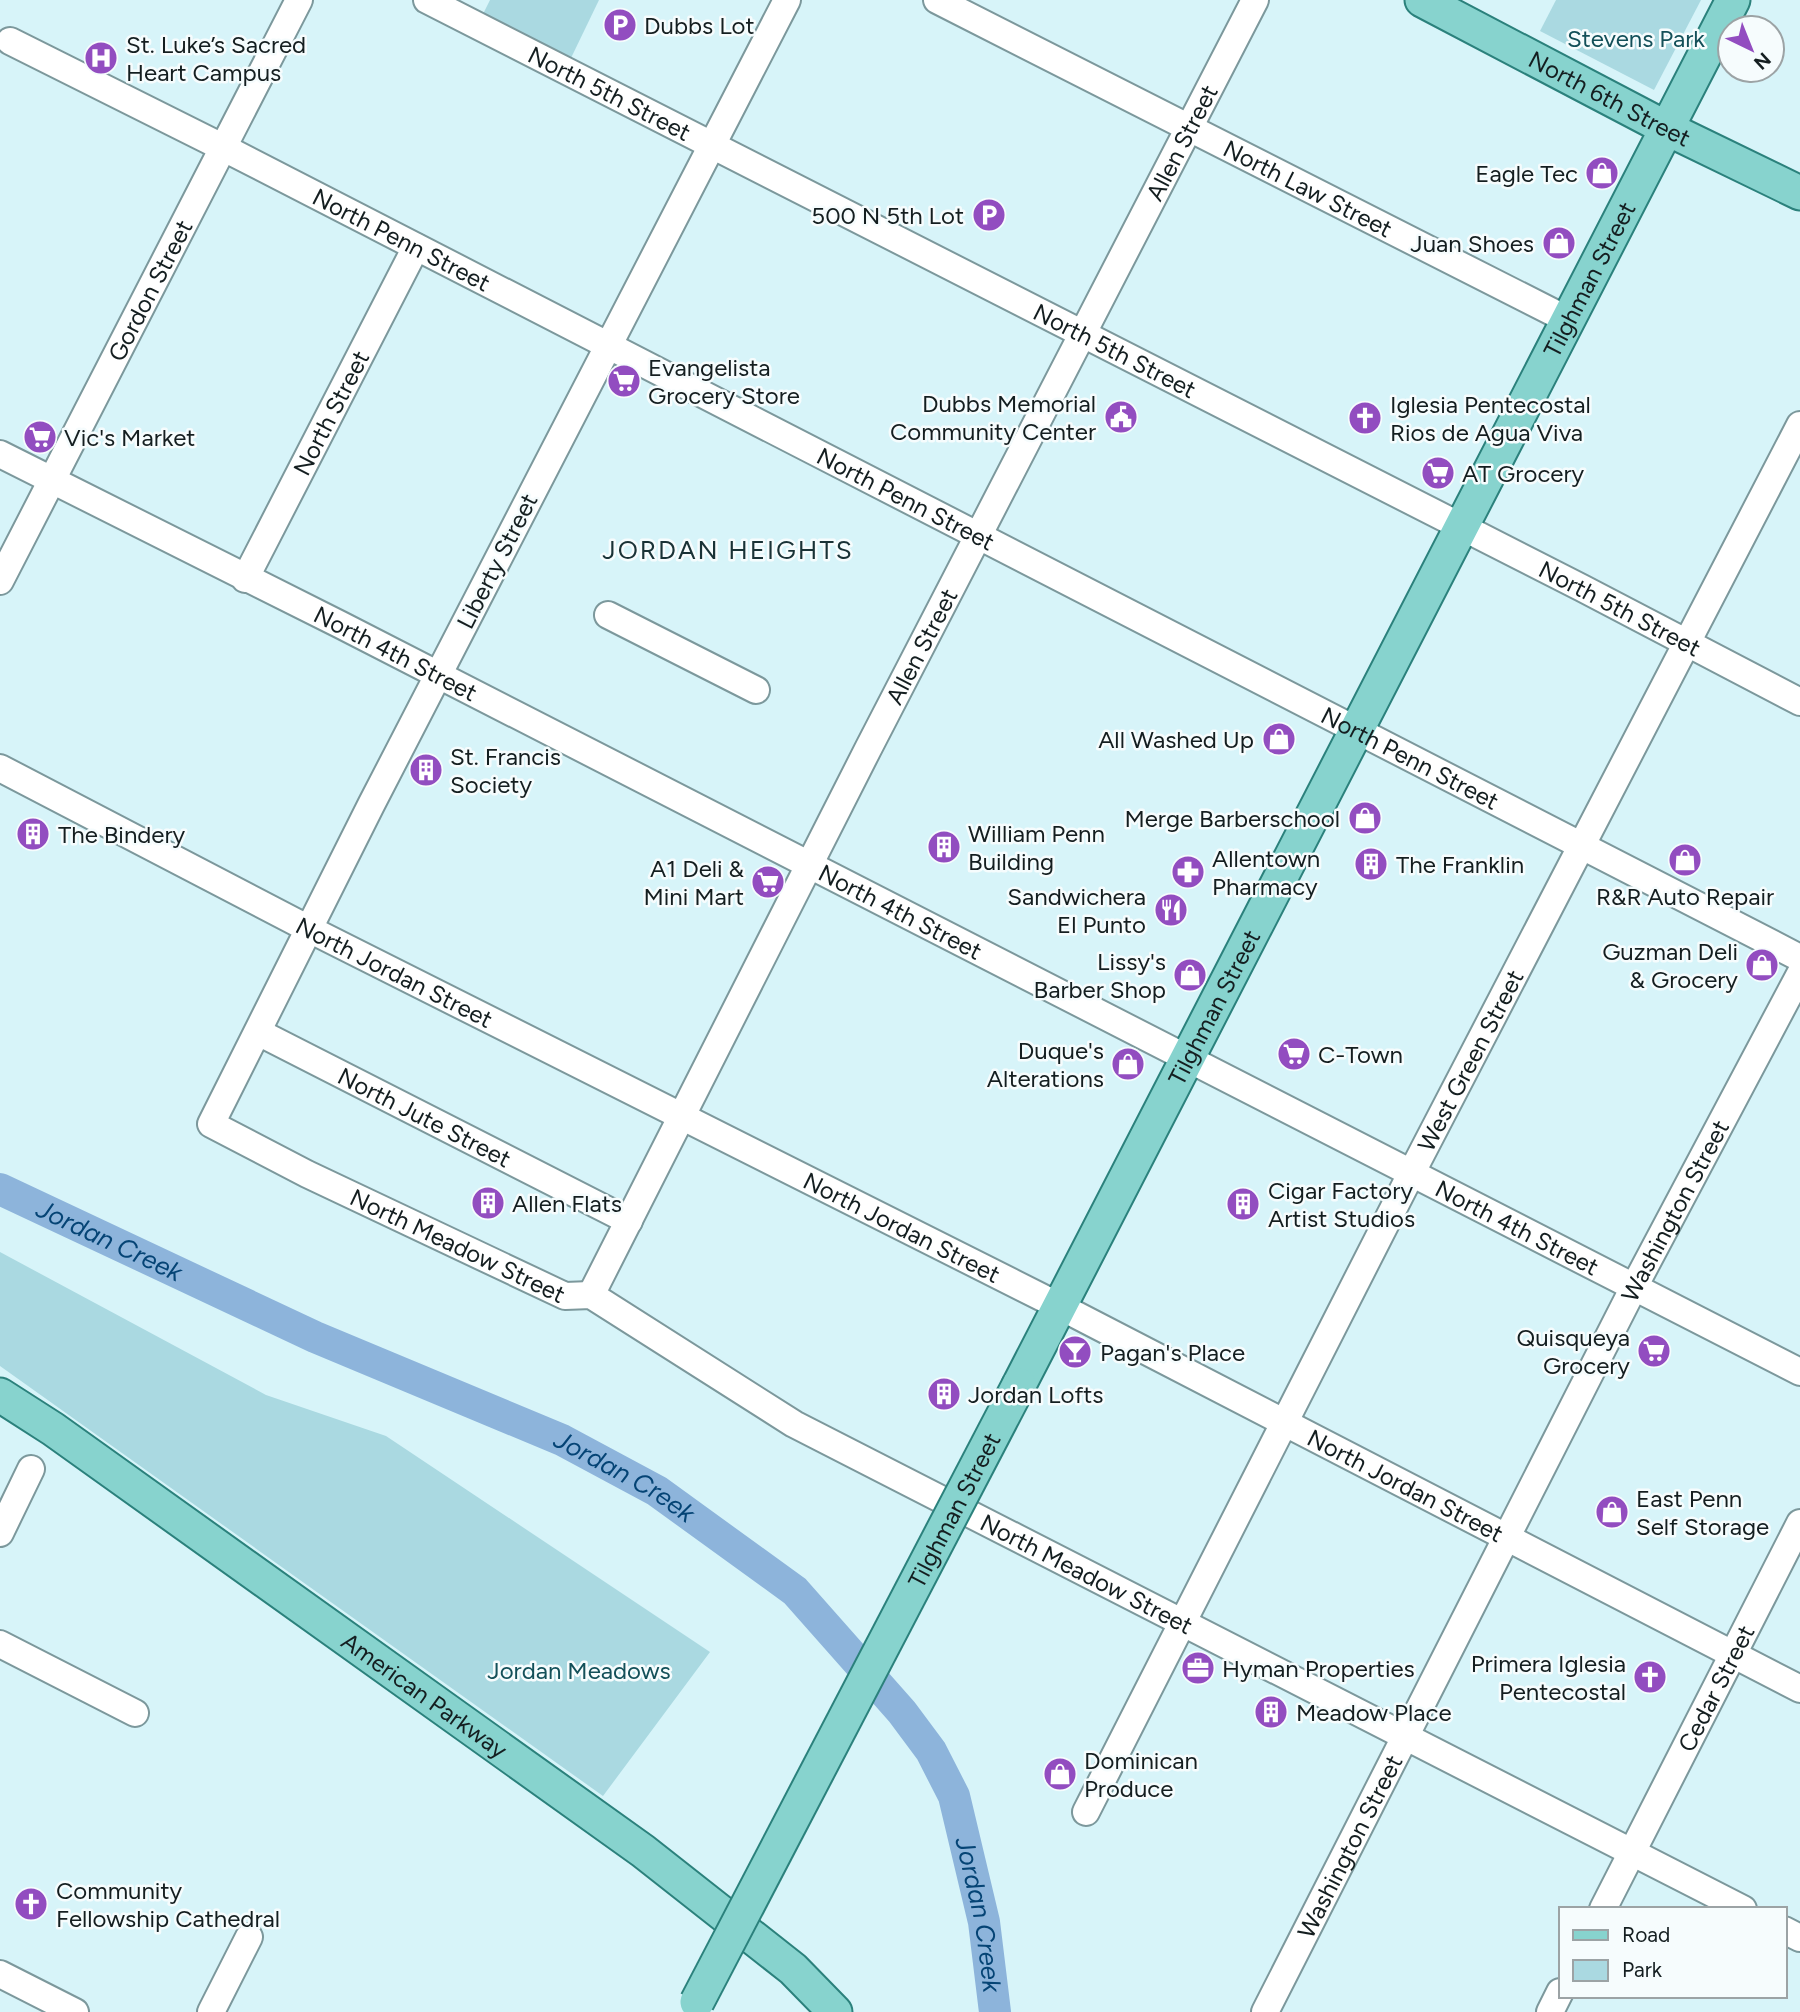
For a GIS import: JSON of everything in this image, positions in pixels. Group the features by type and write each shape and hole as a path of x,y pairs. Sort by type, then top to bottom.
{"main road":[{"name":"North 6th Street","path":"1422,0 1668,129 1800,194"},
{"name":"Tilghman Street","path":"694,2007 1019,1385 1733,0"},
{"name":"American Parkway","path":"0,1395 54,1429 653,1859 793,1969 835,2012"}],"street":[{"name":"Gordon Street","path":"0,581 299,0"},
{"name":"North 5th Street","path":"428,0 1800,702"},
{"name":"Liberty Street","path":"211,1124 437,677 787,0"},
{"name":"North Law Street","path":"937,0 1568,320"},
{"name":"Allen Street","path":"591,1295 809,865 1255,0"},
{"name":"North Penn Street","path":"10,41 224,148 1800,958"},
{"name":"North Street","path":"245,579 416,247"},
{"name":"West Green Street","path":"1086,1812 1412,1172 1800,425"},
{"name":"North 4th Street","path":"0,454 341,625 437,677 1800,1372"},
{"path":"608,615 756,690"},
{"name":"North Jordan Street","path":"0,768 309,929 1059,1306 1800,1689"},
{"name":"Washington Street","path":"1265,2012 1634,1287 1800,974"},
{"name":"North Jute Street","path":"258,1032 629,1221"},
{"name":"North Meadow Street","path":"211,1124 307,1174 565,1296 591,1295 794,1424 1739,1907"},
{"path":"0,1533 31,1469"},
{"name":"Cedar Street","path":"1604,1907 1800,1523"},
{"path":"0,1644 135,1713"},
{"path":"211,2012 249,1937"},
{"path":"0,1974 75,2012"},
{"path":"1550,2012 1559,1994"}],"green space":[{"path":"490,0 599,0 571,58 482,16"},
{"name":"Stevens Park","path":"1556,0 1701,0 1654,90 1540,31"},
{"name":"Jordan Meadows","path":"0,1252 266,1395 386,1436 710,1652 603,1796 0,1366"}],"waterway":[{"name":"Jordan Creek","path":"0,1189 315,1337 562,1440 657,1491 795,1591 902,1712 931,1751 954,1796 984,1922 995,2012"}],"place":[{"name":"Dubbs Lot","path":"620,25"},
{"name":"St. Luke’s Sacred Heart Campus","path":"101,58"},
{"name":"Eagle Tec","path":"1602,173"},
{"name":"500 N 5th Lot","path":"989,215"},
{"name":"Juan Shoes","path":"1559,243"},
{"name":"Evangelista Grocery Store","path":"624,381"},
{"name":"Dubbs Memorial Community Center","path":"1121,417"},
{"name":"Iglesia Pentecostal Rios de Agua Viva","path":"1365,418"},
{"name":"Vic's Market","path":"40,437"},
{"name":"AT Grocery","path":"1438,473"},
{"name":"All Washed Up","path":"1279,739"},
{"name":"St. Francis Society","path":"426,770"},
{"name":"Merge Barberschool","path":"1365,818"},
{"name":"The Bindery","path":"33,834"},
{"name":"William Penn Building","path":"944,847"},
{"name":"R&R Auto Repair","path":"1685,860"},
{"name":"The Franklin","path":"1371,864"},
{"name":"Allentown Pharmacy","path":"1188,872"},
{"name":"A1 Deli & Mini Mart","path":"768,882"},
{"name":"Sandwichera El Punto","path":"1171,910"},
{"name":"Guzman Deli & Grocery","path":"1762,965"},
{"name":"Lissy's Barber Shop","path":"1190,975"},
{"name":"C-Town","path":"1294,1054"},
{"name":"Duque's Alterations","path":"1128,1064"},
{"name":"Allen Flats","path":"488,1203"},
{"name":"Cigar Factory Artist Studios","path":"1243,1204"},
{"name":"Quisqueya Grocery","path":"1654,1351"},
{"name":"Pagan's Place","path":"1075,1352"},
{"name":"Jordan Lofts","path":"944,1394"},
{"name":"East Penn Self Storage","path":"1612,1512"},
{"name":"Hyman Properties","path":"1198,1668"},
{"name":"Primera Iglesia Pentecostal","path":"1650,1677"},
{"name":"Meadow Place","path":"1271,1712"},
{"name":"Dominican Produce","path":"1060,1774"},
{"name":"Community Fellowship Cathedral","path":"31,1904"}],"district":[{"name":"JORDAN HEIGHTS","path":"728,550"}]}
